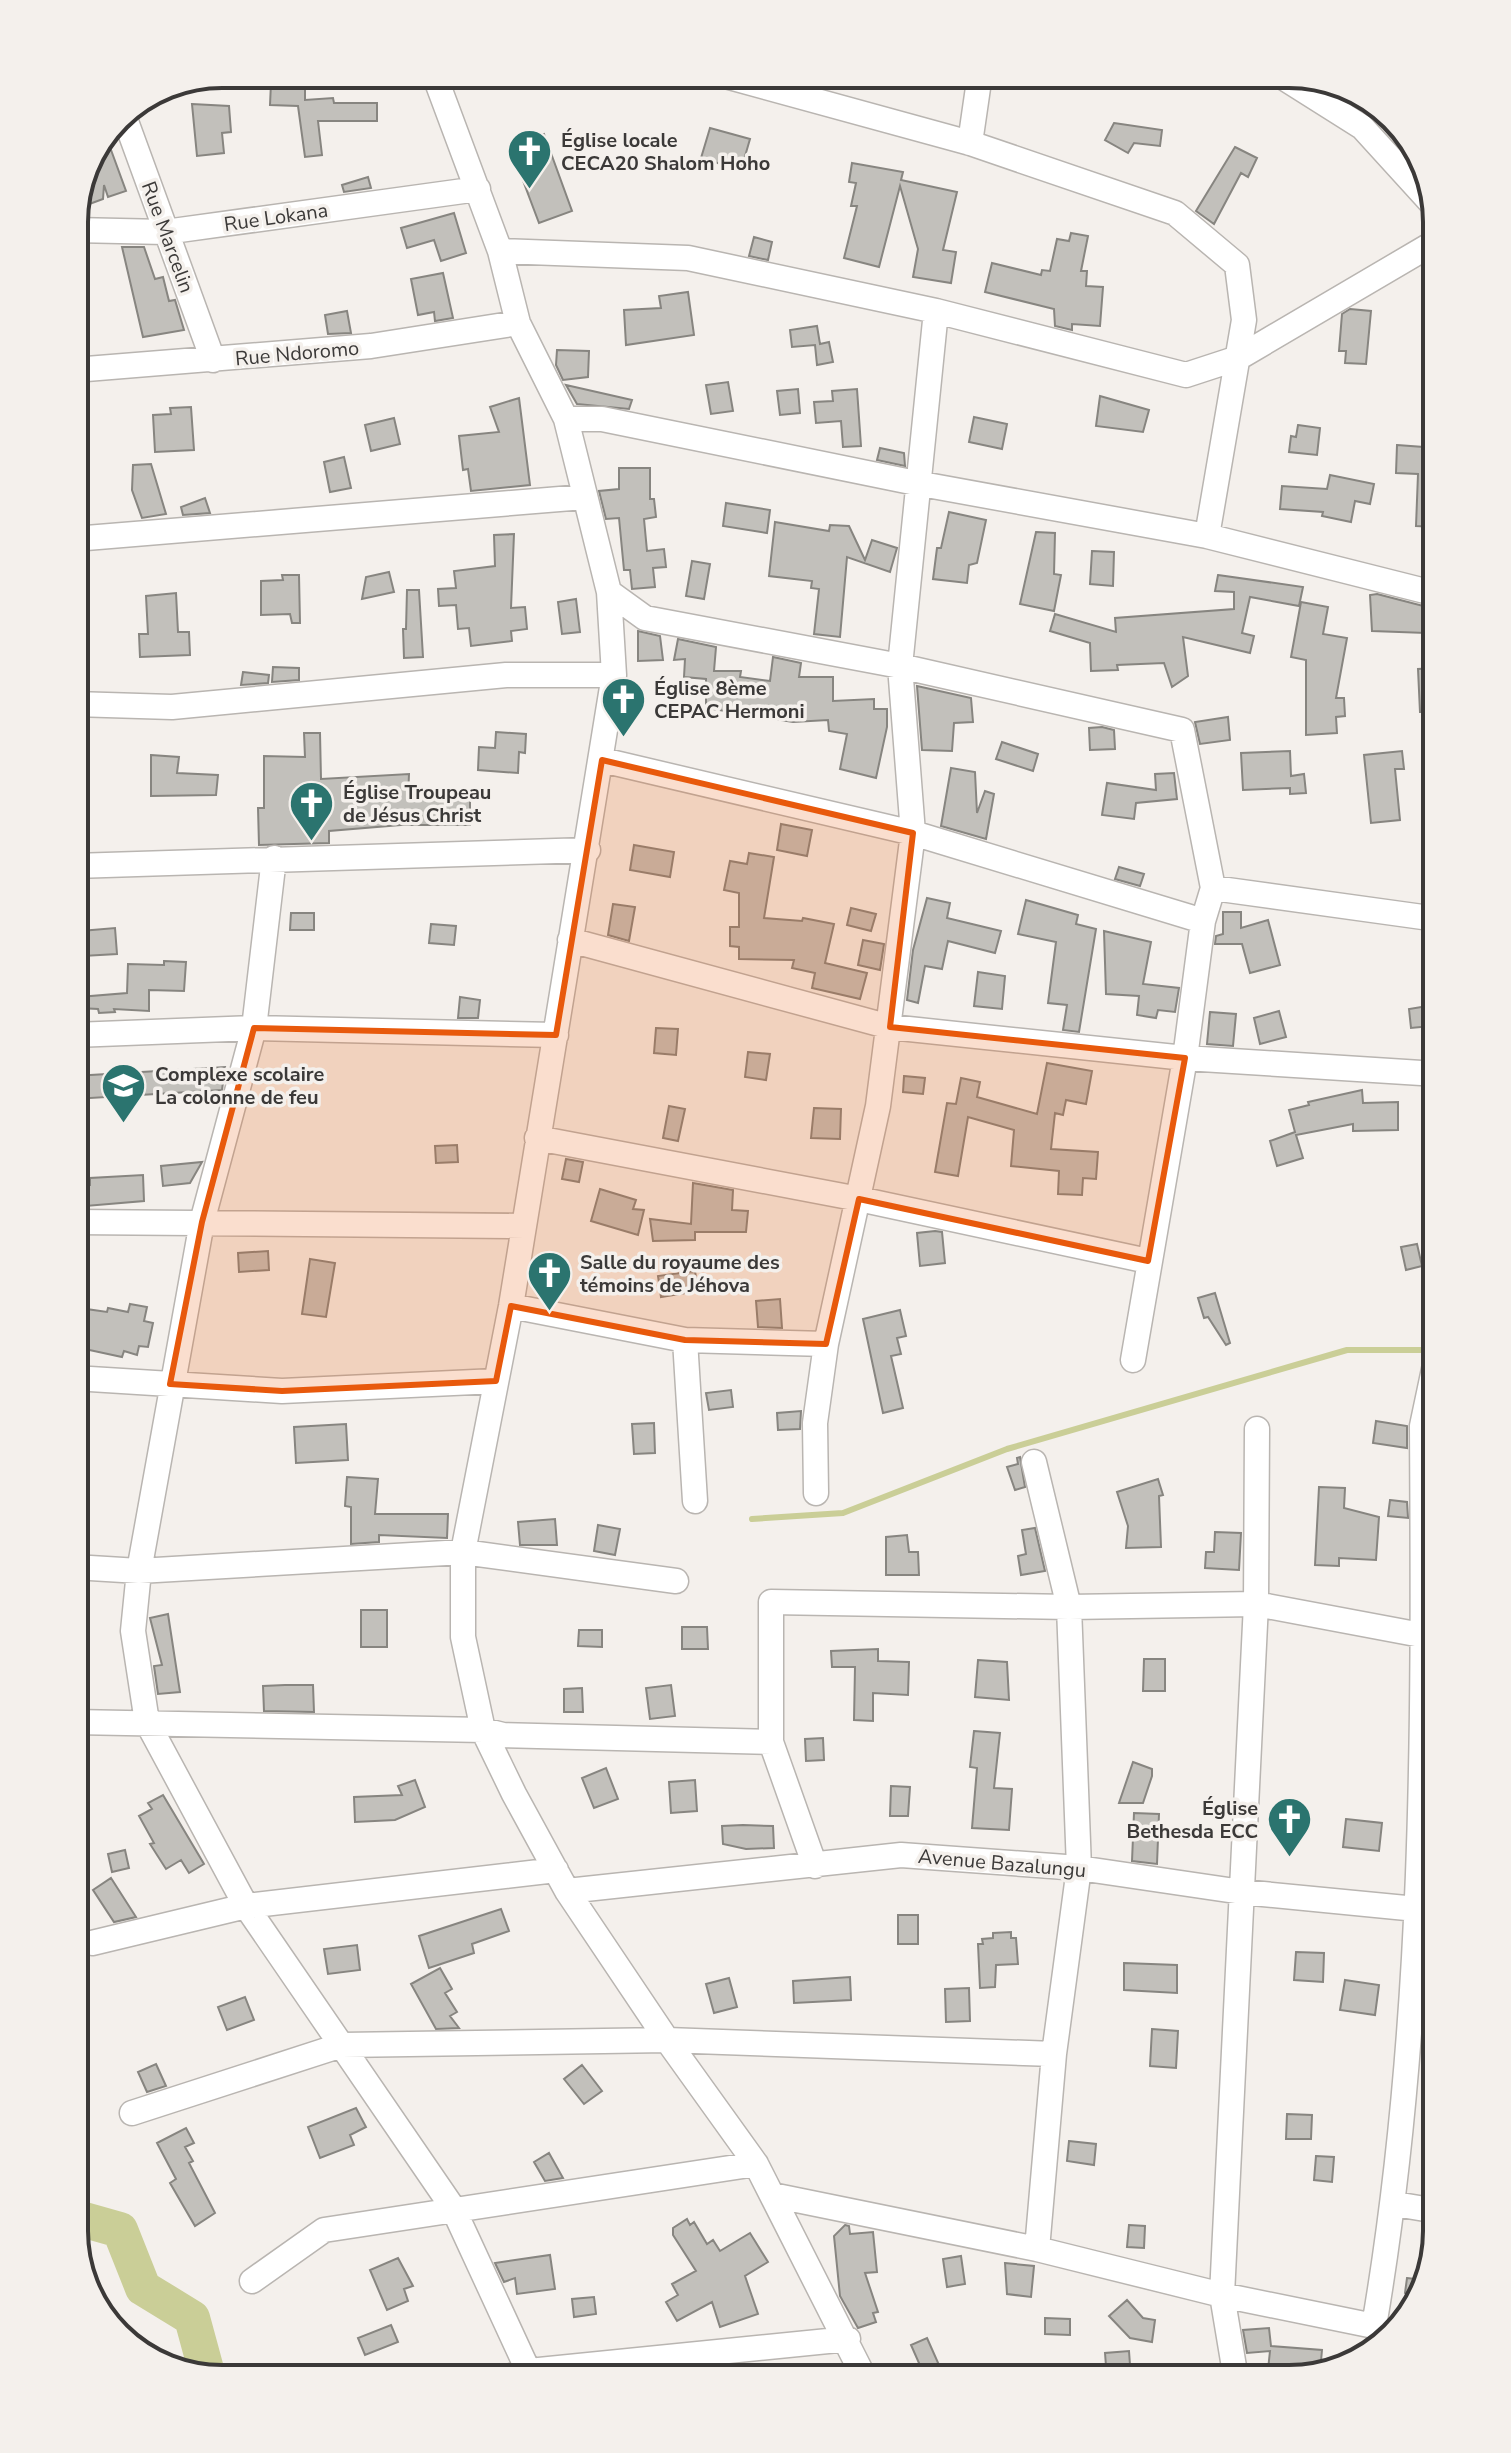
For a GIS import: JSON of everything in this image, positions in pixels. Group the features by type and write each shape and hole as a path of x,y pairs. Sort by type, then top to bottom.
{"street":[{"path":"439,88 500,251 518,323 566,419 609,592 614,675 588,850 570,940 511,1306 463,1552 463,1637 483,1730 561,1880 667,2040 756,2164 859,2365"},
{"path":"769,88 970,143 1175,213 1237,265 1244,320 1207,536"},
{"path":"970,143 978,88"},
{"path":"1301,88 1362,127 1418,189"},
{"name":"Rue Marcelin","path":"128,126 213,360"},
{"name":"Rue Lokana","path":"88,230 165,232 478,189"},
{"path":"500,251 688,258 936,311 1186,375 1238,358 1423,249"},
{"path":"816,1493 815,1423 826,1344 859,1199 890,1027 913,833 900,666 916,483 936,311"},
{"name":"Rue Ndoromo","path":"88,369 371,346 518,323"},
{"path":"566,419 602,419 916,483 1207,536 1423,590"},
{"path":"88,538 584,497"},
{"path":"609,592 645,618 900,666 1182,730 1213,888 1203,921 1185,1058 1133,1360"},
{"path":"88,704 172,707 506,675 614,675"},
{"path":"602,760 913,833 1203,921"},
{"path":"88,865 588,850"},
{"path":"274,858 254,1028 202,1222 170,1384 139,1571 133,1631 147,1722 246,1906 453,2208 525,2365"},
{"path":"1213,888 1423,917"},
{"path":"570,940 890,1027 1185,1058 1423,1073"},
{"path":"88,1034 254,1028 556,1035"},
{"path":"537,1138 859,1199 1148,1261"},
{"path":"88,1222 524,1226"},
{"path":"511,1306 685,1340 826,1344"},
{"path":"685,1340 695,1501"},
{"path":"88,1379 282,1391 496,1381"},
{"path":"1423,1421 1423,1452"},
{"path":"1234,2365 1222,2295 1256,1604 1257,1429"},
{"path":"1034,1462 1069,1607 1079,1868 1054,2054 1037,2249"},
{"path":"88,1568 139,1571 463,1552 676,1581"},
{"path":"815,1866 771,1742 771,1602 1069,1607 1256,1604 1423,1637"},
{"path":"88,1722 483,1730 503,1735 771,1742"},
{"name":"Avenue Bazalungu","path":"92,1943 246,1906 561,1880 815,1866 901,1855 1079,1868 1242,1892 1423,1910"},
{"path":"772,2195 1037,2249 1222,2295 1374,2326 1395,2204 1423,1955"},
{"path":"132,2113 342,2045 667,2040 1054,2054"},
{"path":"252,2281 324,2230 756,2164"},
{"path":"1395,2204 1423,2209"},
{"path":"618,2365 848,2339"}],"highlighted area":[{"path":"602,760 913,833 890,1027 1185,1058 1148,1261 859,1199 826,1344 685,1340 511,1306 496,1381 282,1391 170,1384 202,1222 254,1028 556,1035"}],"building":[{"path":"271,88 305,88 305,100 333,98 334,103 377,103 377,121 318,121 322,155 305,157 298,106 270,105"},
{"path":"192,104 229,106 231,132 222,133 224,153 197,156"},
{"path":"1114,123 1162,130 1160,146 1134,143 1128,153 1105,140"},
{"path":"710,128 750,139 741,170 701,158"},
{"path":"544,134 572,211 539,223 510,146"},
{"path":"110,147 126,191 108,197 104,185 103,199 90,204 98,170"},
{"path":"1235,147 1257,158 1248,177 1241,173 1214,224 1196,211"},
{"path":"852,163 903,172 901,180 957,192 943,250 956,252 951,283 913,277 918,249 900,186 879,267 844,258 857,206 851,206 856,183 849,182"},
{"path":"368,177 371,188 344,192 342,185"},
{"path":"454,213 466,253 441,261 434,240 407,248 401,228"},
{"path":"1071,233 1088,236 1081,271 1087,271 1086,286 1103,287 1100,326 1072,324 1072,330 1055,326 1054,309 985,292 992,263 1041,275 1042,270 1050,271 1057,239 1069,241"},
{"path":"754,237 772,242 768,260 749,256"},
{"path":"122,247 144,247 155,279 163,277 169,301 175,300 184,330 143,337"},
{"path":"443,273 453,318 435,321 434,312 418,315 411,279"},
{"path":"688,292 694,335 626,345 624,310 661,308 659,296"},
{"path":"1350,309 1371,311 1366,364 1345,363 1346,351 1339,351 1342,314"},
{"path":"347,311 351,333 328,334 325,315"},
{"path":"817,326 820,344 829,342 833,362 817,365 815,345 792,347 790,330"},
{"path":"557,350 589,351 588,377 563,380 556,365"},
{"path":"728,382 733,411 711,414 706,385"},
{"path":"566,385 632,400 629,409 577,404"},
{"path":"798,389 800,413 780,415 777,391"},
{"path":"857,389 861,446 843,447 841,421 816,423 814,402 833,401 832,391"},
{"path":"1100,396 1149,410 1143,432 1096,426"},
{"path":"519,398 530,485 471,491 468,469 463,470 459,436 499,432 490,407"},
{"path":"191,407 194,450 155,452 153,415 171,414 170,408"},
{"path":"974,417 1007,424 1002,449 969,442"},
{"path":"394,418 400,444 371,451 365,425"},
{"path":"1298,425 1320,428 1317,455 1289,452 1291,436 1296,437"},
{"path":"1397,445 1423,447 1423,526 1416,526 1418,474 1396,473"},
{"path":"880,448 904,453 905,466 877,460"},
{"path":"344,457 351,488 330,492 324,462"},
{"path":"151,464 166,514 142,518 132,490 133,465"},
{"path":"619,468 650,468 650,499 654,499 656,517 644,519 647,551 664,549 666,567 653,568 655,587 632,589 630,570 624,570 619,518 606,519 599,491 619,489"},
{"path":"1330,475 1374,484 1370,504 1355,501 1351,522 1322,516 1323,512 1280,509 1282,486 1327,489"},
{"path":"205,498 210,513 183,515 181,507"},
{"path":"726,503 770,510 767,533 723,526"},
{"path":"949,512 986,520 977,563 969,565 967,583 933,579 937,548 941,548"},
{"path":"775,522 829,531 830,525 849,526 865,560 872,540 897,548 890,572 847,557 840,637 814,634 819,589 811,588 812,581 769,576"},
{"path":"1036,532 1055,533 1054,574 1061,575 1054,611 1020,604"},
{"path":"514,534 511,608 525,607 527,629 511,631 512,641 471,646 469,628 458,629 456,605 439,606 438,589 456,588 454,571 495,566 494,535"},
{"path":"1092,551 1114,552 1113,586 1090,584"},
{"path":"692,561 710,564 704,599 686,596"},
{"path":"389,572 394,592 362,599 366,577"},
{"path":"282,575 299,575 300,623 292,623 290,614 261,615 261,581 283,580"},
{"path":"1218,575 1303,587 1299,606 1250,597 1242,633 1254,636 1250,653 1183,637 1188,676 1172,687 1164,663 1117,665 1118,670 1091,671 1090,643 1050,631 1055,614 1116,632 1115,618 1234,609 1234,592 1215,591"},
{"path":"407,590 419,590 423,657 404,658"},
{"path":"176,593 178,632 189,632 190,655 140,657 139,634 148,634 146,596"},
{"path":"1370,595 1423,606 1423,633 1372,631"},
{"path":"576,599 580,632 562,634 558,602"},
{"path":"1301,602 1328,607 1323,634 1347,638 1336,698 1344,698 1345,716 1336,717 1337,733 1306,735 1306,660 1291,657"},
{"path":"638,631 660,636 663,660 638,661"},
{"path":"678,639 716,647 714,671 741,671 740,677 770,681 773,657 801,663 799,677 833,677 833,701 874,699 874,709 887,709 887,727 876,778 840,769 847,734 829,731 828,720 793,722 706,708 706,679 684,677 685,659 674,660"},
{"path":"273,667 299,668 299,680 272,682"},
{"path":"1418,669 1423,669 1423,712 1420,712"},
{"path":"243,672 269,675 268,683 241,685"},
{"path":"917,686 971,698 973,722 954,723 952,751 922,750"},
{"path":"1228,717 1230,740 1200,744 1195,722"},
{"path":"1089,728 1114,730 1115,749 1090,750"},
{"path":"496,732 526,734 525,753 519,752 518,773 478,770 479,747 495,748"},
{"path":"304,733 320,733 321,779 409,774 408,798 470,799 470,825 401,825 329,831 329,843 259,845 258,808 264,808 264,756 305,757"},
{"path":"1002,742 1038,754 1033,771 996,759"},
{"path":"1290,751 1291,776 1304,774 1306,793 1290,794 1290,788 1243,790 1241,753"},
{"path":"1402,751 1404,769 1395,769 1400,820 1371,823 1364,755"},
{"path":"151,755 179,757 177,773 218,775 216,795 151,796"},
{"path":"951,768 975,772 977,813 985,791 994,794 986,839 941,826"},
{"path":"1174,773 1177,799 1136,803 1134,819 1102,815 1107,783 1156,790 1155,774"},
{"path":"781,824 812,830 807,856 777,850"},
{"path":"634,845 674,852 670,877 630,870"},
{"path":"749,853 774,857 764,918 802,921 803,918 834,924 825,963 867,973 860,999 812,988 815,973 792,968 794,960 739,959 739,947 730,946 730,927 739,927 739,893 724,890 730,861 747,864"},
{"path":"1119,867 1144,874 1140,886 1115,879"},
{"path":"927,898 950,903 947,918 1001,931 995,953 948,941 942,969 925,966 918,1003 907,1000 913,950"},
{"path":"1026,900 1078,915 1076,924 1096,929 1079,1032 1063,1030 1067,1005 1048,1003 1056,942 1018,934"},
{"path":"613,904 635,907 629,941 608,935"},
{"path":"851,908 876,914 871,931 847,925"},
{"path":"1223,912 1241,912 1241,928 1268,920 1280,965 1250,973 1242,944 1215,944 1216,936 1223,934"},
{"path":"291,913 314,913 314,930 290,930"},
{"path":"431,924 456,926 454,945 429,943"},
{"path":"115,928 117,954 88,956 88,930"},
{"path":"1104,931 1151,942 1143,984 1179,988 1175,1012 1158,1010 1156,1018 1137,1015 1139,996 1106,994"},
{"path":"863,940 884,944 880,970 858,965"},
{"path":"164,961 186,962 184,991 149,990 149,1011 114,1009 115,1012 99,1013 98,1009 88,1008 88,996 127,993 128,964 164,965"},
{"path":"978,972 1005,976 1002,1009 974,1006"},
{"path":"460,997 480,1000 478,1018 458,1018"},
{"path":"1423,1007 1423,1027 1411,1028 1409,1009"},
{"path":"1279,1011 1286,1037 1260,1044 1254,1018"},
{"path":"1210,1012 1236,1014 1233,1046 1207,1044"},
{"path":"656,1028 678,1029 676,1055 654,1053"},
{"path":"748,1052 770,1054 766,1080 745,1077"},
{"path":"1047,1063 1092,1071 1086,1104 1066,1100 1063,1115 1055,1113 1051,1149 1098,1152 1096,1179 1083,1178 1082,1195 1058,1194 1059,1171 1011,1166 1014,1130 968,1117 958,1176 935,1172 947,1103 956,1104 961,1078 980,1082 977,1097 1037,1114"},
{"path":"225,1067 222,1090 88,1098 88,1075"},
{"path":"904,1076 925,1078 923,1094 903,1092"},
{"path":"1362,1090 1363,1103 1398,1102 1398,1130 1353,1131 1353,1124 1296,1135 1303,1158 1277,1166 1270,1141 1295,1132 1289,1110 1309,1105 1308,1102"},
{"path":"669,1106 685,1109 678,1141 663,1138"},
{"path":"814,1108 841,1109 840,1139 811,1138"},
{"path":"457,1145 458,1162 436,1163 435,1146"},
{"path":"566,1159 583,1162 579,1182 562,1179"},
{"path":"202,1162 190,1183 163,1186 161,1166"},
{"path":"143,1175 144,1201 88,1206 90,1178"},
{"path":"693,1183 733,1190 732,1210 748,1211 746,1232 695,1232 695,1240 653,1241 650,1219 691,1224"},
{"path":"600,1189 636,1200 633,1209 644,1210 638,1235 591,1221"},
{"path":"942,1232 945,1263 920,1266 917,1233"},
{"path":"1417,1244 1422,1266 1406,1270 1401,1247"},
{"path":"268,1251 269,1270 239,1272 238,1253"},
{"path":"310,1259 335,1263 326,1317 302,1314"},
{"path":"695,1271 698,1291 661,1297 658,1276"},
{"path":"1215,1293 1230,1343 1226,1345 1208,1317 1204,1318 1198,1298"},
{"path":"780,1299 782,1328 758,1327 756,1301"},
{"path":"130,1304 147,1307 144,1321 153,1323 148,1347 139,1346 137,1355 124,1351 122,1357 88,1350 88,1309 107,1312 108,1308 128,1312"},
{"path":"900,1310 906,1336 897,1338 901,1354 891,1356 903,1408 883,1413 863,1319"},
{"path":"731,1390 733,1407 709,1410 706,1393"},
{"path":"801,1411 800,1429 778,1430 777,1413"},
{"path":"1376,1421 1407,1426 1407,1448 1373,1443"},
{"path":"654,1423 655,1453 634,1454 632,1424"},
{"path":"346,1424 348,1460 296,1463 294,1427"},
{"path":"1020,1457 1025,1487 1015,1490 1007,1467 1018,1464 1017,1458"},
{"path":"347,1477 378,1479 375,1514 448,1514 447,1538 379,1535 379,1542 351,1544 351,1507 345,1506"},
{"path":"1158,1479 1163,1495 1159,1496 1161,1547 1126,1548 1128,1526 1117,1492"},
{"path":"1319,1487 1345,1488 1344,1508 1379,1517 1376,1560 1339,1558 1339,1566 1315,1565"},
{"path":"1390,1500 1407,1502 1408,1518 1388,1516"},
{"path":"555,1519 557,1545 520,1545 518,1522"},
{"path":"598,1525 620,1529 615,1555 594,1551"},
{"path":"1035,1528 1045,1571 1021,1575 1018,1556 1026,1554 1022,1530"},
{"path":"1215,1532 1241,1533 1239,1570 1205,1568 1206,1552 1214,1552"},
{"path":"907,1535 909,1552 918,1552 919,1575 886,1575 886,1537"},
{"path":"361,1610 387,1610 387,1647 361,1647"},
{"path":"168,1614 180,1692 158,1694 154,1666 162,1665 150,1618"},
{"path":"682,1627 707,1627 708,1649 682,1649"},
{"path":"579,1630 602,1630 602,1647 578,1646"},
{"path":"878,1649 878,1661 909,1662 908,1695 873,1693 873,1721 854,1720 855,1667 832,1667 831,1651"},
{"path":"1144,1659 1165,1659 1165,1691 1143,1691"},
{"path":"978,1660 1007,1662 1009,1700 975,1697"},
{"path":"313,1685 314,1712 264,1711 263,1686"},
{"path":"671,1685 675,1716 650,1719 646,1688"},
{"path":"582,1688 583,1712 564,1712 564,1689"},
{"path":"974,1731 1000,1733 994,1788 1012,1789 1009,1830 972,1828 977,1768 970,1767"},
{"path":"823,1738 824,1760 806,1761 805,1739"},
{"path":"1133,1762 1152,1769 1143,1803 1119,1803"},
{"path":"606,1768 618,1799 594,1808 582,1778"},
{"path":"415,1780 425,1807 395,1820 355,1822 354,1797 402,1795 398,1786"},
{"path":"695,1780 697,1811 671,1813 669,1782"},
{"path":"891,1786 910,1787 908,1816 890,1816"},
{"path":"163,1795 204,1864 189,1873 181,1860 166,1869 150,1844 154,1843 139,1816 152,1809 148,1803"},
{"path":"1134,1813 1159,1814 1157,1864 1132,1861"},
{"path":"1346,1819 1382,1823 1379,1851 1343,1847"},
{"path":"722,1826 773,1826 774,1848 746,1849 723,1844"},
{"path":"125,1850 129,1868 112,1872 108,1854"},
{"path":"111,1878 136,1917 114,1922 93,1890"},
{"path":"501,1909 509,1931 472,1944 474,1953 429,1968 419,1936"},
{"path":"898,1915 918,1915 918,1944 898,1944"},
{"path":"1011,1932 1011,1938 1016,1938 1018,1964 996,1965 995,1987 980,1988 978,1944 983,1944 982,1939 993,1938 993,1933"},
{"path":"357,1945 360,1970 328,1974 324,1949"},
{"path":"1296,1952 1324,1953 1323,1982 1294,1980"},
{"path":"1124,1963 1177,1965 1177,1993 1124,1990"},
{"path":"440,1968 452,1989 445,1993 457,2012 450,2016 459,2028 436,2029 411,1984"},
{"path":"850,1977 851,2000 794,2003 793,1981"},
{"path":"729,1978 737,2007 714,2013 706,1984"},
{"path":"1345,1980 1379,1985 1375,2015 1340,2010"},
{"path":"969,1988 970,2021 946,2022 945,1989"},
{"path":"245,1997 254,2020 227,2030 218,2007"},
{"path":"1152,2029 1178,2031 1176,2068 1150,2066"},
{"path":"156,2064 166,2086 147,2092 138,2072"},
{"path":"582,2065 602,2091 584,2104 564,2079"},
{"path":"356,2108 366,2127 350,2135 354,2145 320,2158 308,2127"},
{"path":"1287,2114 1312,2115 1311,2139 1286,2139"},
{"path":"186,2128 194,2143 185,2147 193,2161 189,2163 215,2213 195,2226 170,2183 176,2179 157,2143"},
{"path":"1069,2141 1096,2144 1094,2165 1067,2161"},
{"path":"549,2153 563,2178 545,2181 534,2162"},
{"path":"1316,2156 1334,2157 1332,2182 1314,2180"},
{"path":"687,2219 690,2225 694,2222 707,2244 713,2240 720,2251 750,2233 768,2262 745,2276 758,2314 720,2327 712,2302 677,2321 666,2302 678,2295 672,2284 696,2271 673,2235 673,2228"},
{"path":"845,2225 849,2226 850,2234 873,2232 877,2272 865,2273 878,2312 873,2313 876,2322 858,2328 840,2296 834,2236"},
{"path":"1129,2225 1145,2226 1144,2248 1127,2247"},
{"path":"550,2255 555,2289 517,2294 515,2278 504,2282 495,2263"},
{"path":"961,2256 965,2284 947,2287 943,2259"},
{"path":"398,2258 413,2286 404,2289 408,2301 387,2310 370,2270"},
{"path":"1005,2263 1034,2266 1031,2297 1007,2294"},
{"path":"1407,2278 1414,2279 1407,2293 1405,2293"},
{"path":"594,2297 596,2314 574,2317 572,2299"},
{"path":"1127,2300 1143,2318 1155,2320 1152,2342 1130,2338 1109,2316"},
{"path":"1045,2318 1070,2319 1070,2335 1045,2334"},
{"path":"391,2325 398,2342 365,2355 358,2338"},
{"path":"1269,2328 1271,2346 1322,2350 1321,2361 1268,2365 1270,2351 1247,2353 1243,2330"},
{"path":"927,2338 939,2365 920,2365 911,2345"},
{"path":"1129,2351 1130,2365 1106,2365 1105,2353"}],"waterway":[{"path":"752,1519 843,1513 1007,1449 1347,1350 1423,1350"},
{"path":"88,2221 120,2230 143,2288 192,2318 204,2364"}],"place":[{"name":"Église locale CECA20 Shalom Hoho","path":"530,190"},
{"name":"Église 8ème CEPAC Hermoni","path":"623,739"},
{"name":"Église Troupeau de Jésus Christ","path":"312,843"},
{"name":"Complexe scolaire La colonne de feu","path":"124,1124"},
{"name":"Salle du royaume des témoins de Jéhova","path":"549,1313"},
{"name":"Église Bethesda ECC","path":"1289,1858"}]}
